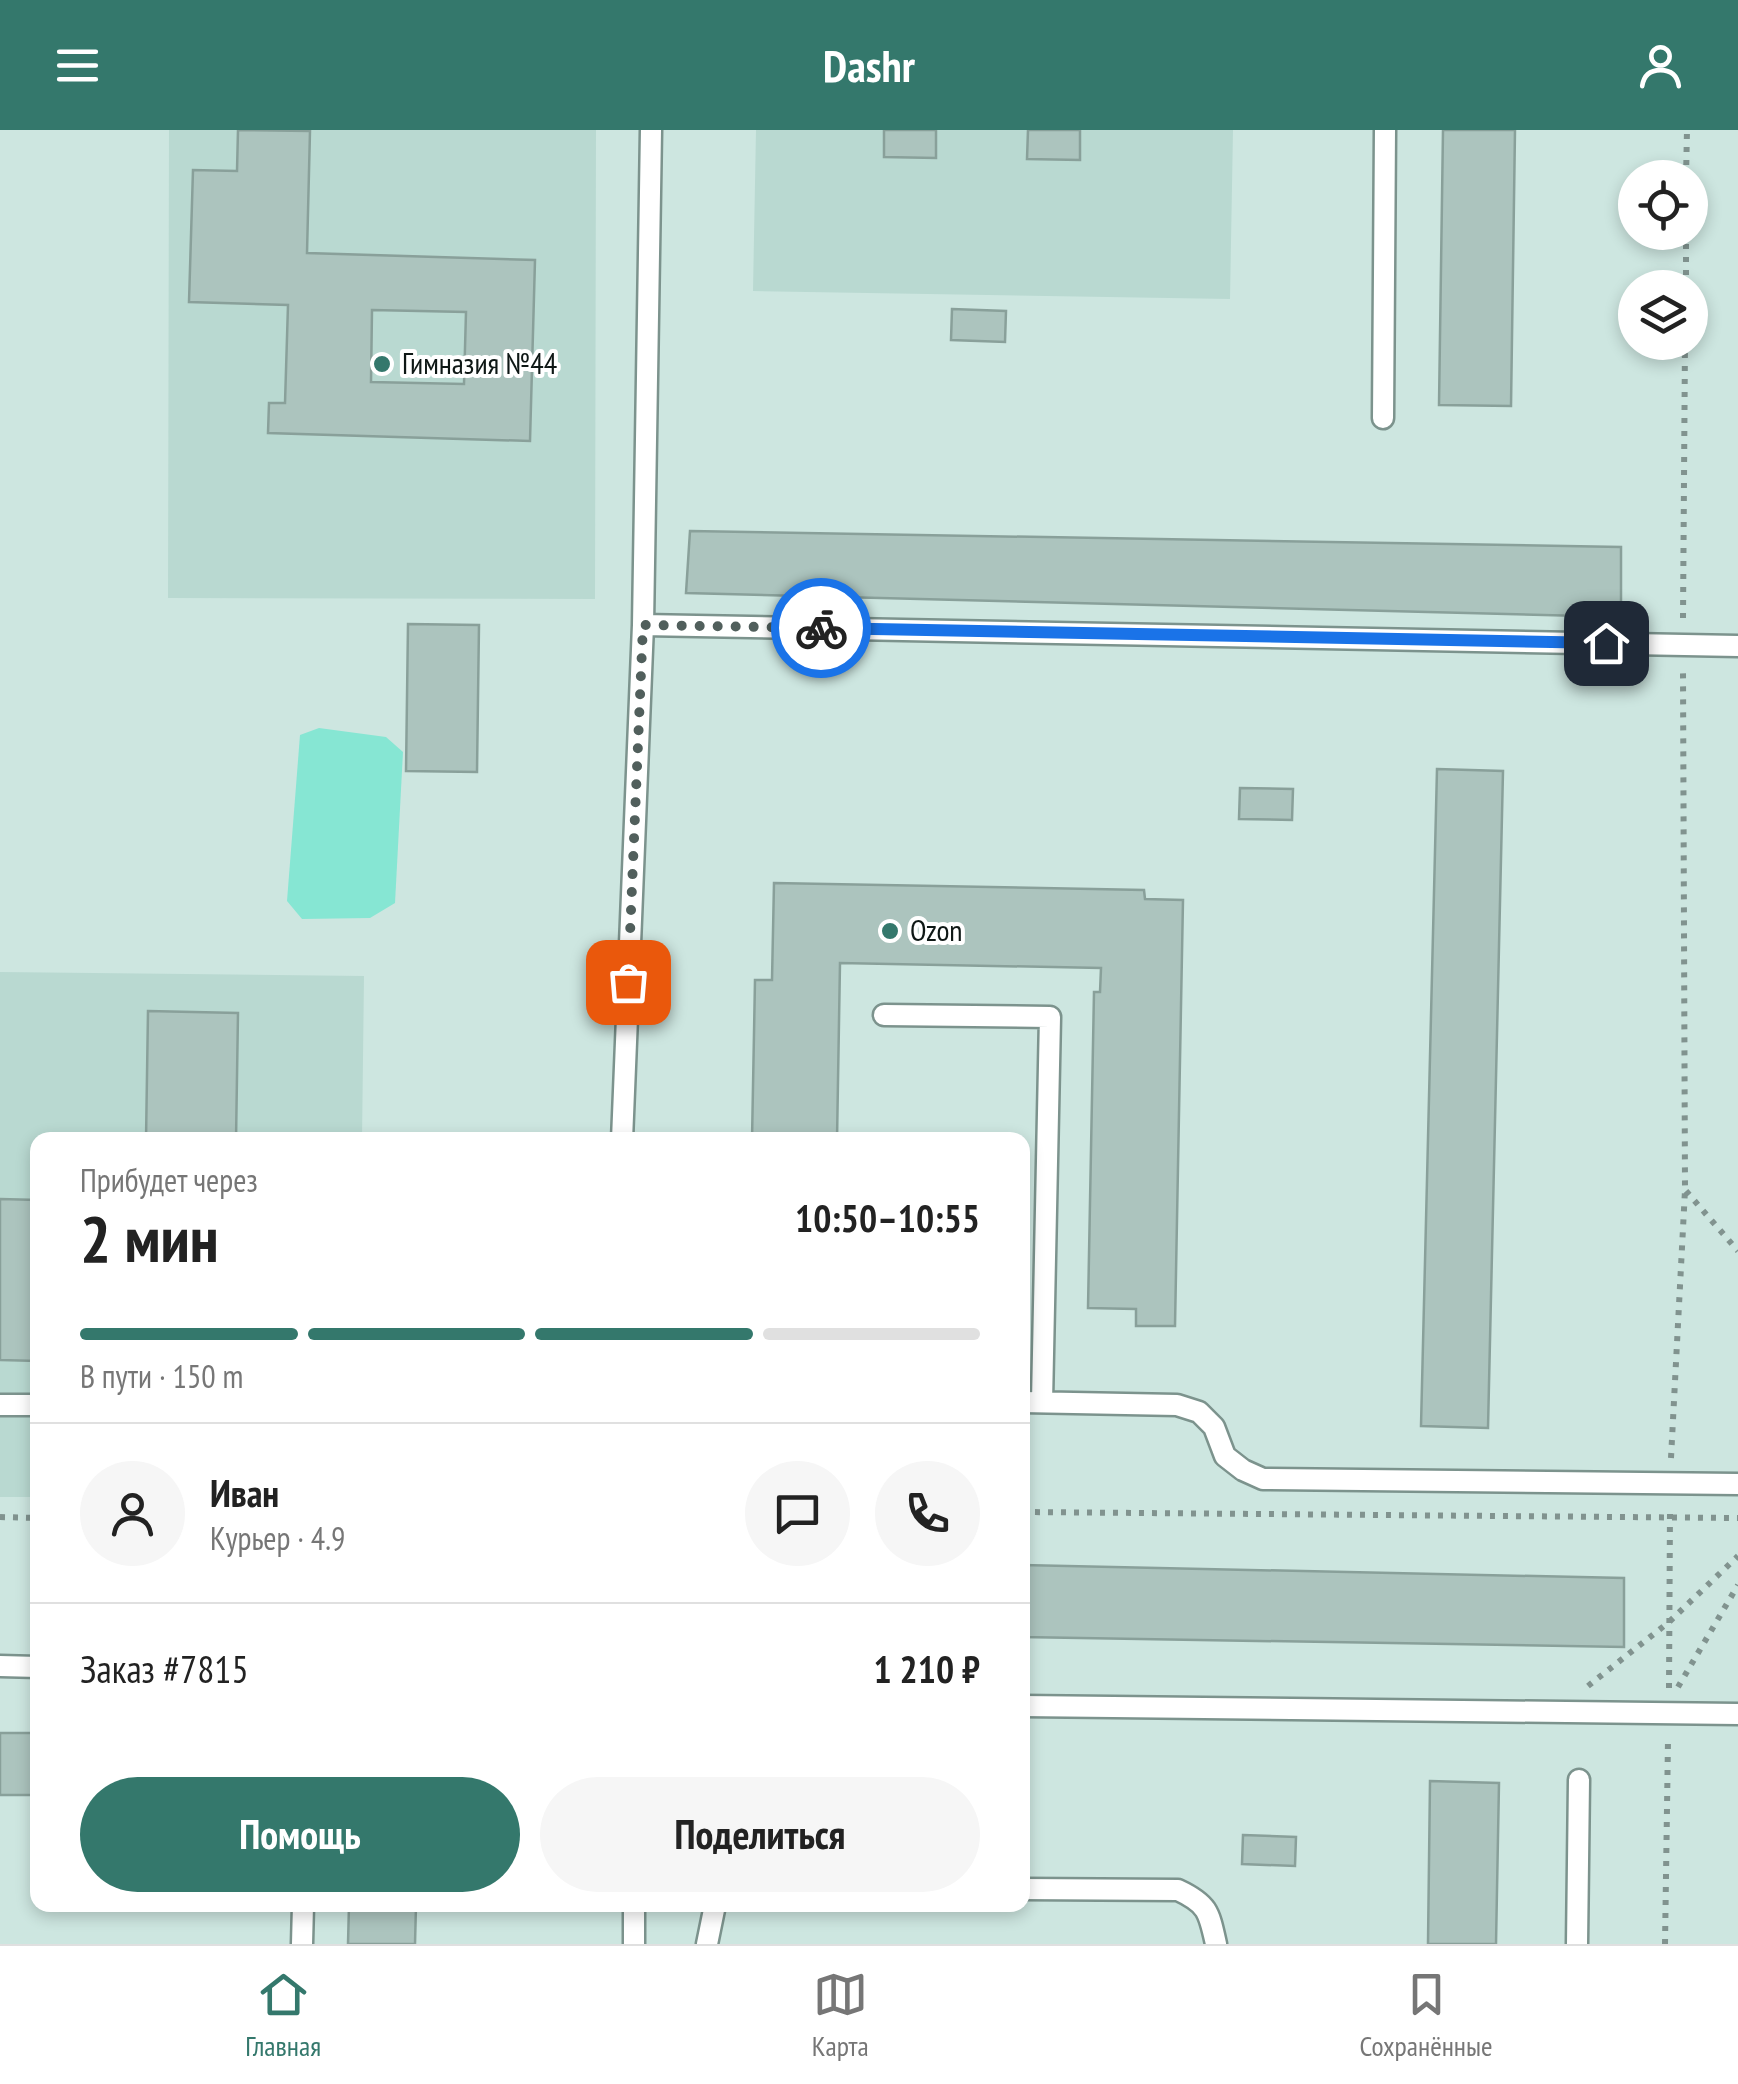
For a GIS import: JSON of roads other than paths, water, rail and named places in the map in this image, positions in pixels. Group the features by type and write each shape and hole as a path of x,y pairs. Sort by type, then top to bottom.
{"lane":[{"path":"622,1132 643,625 651,130"},
{"path":"1383,418 1385,130"},
{"path":"643,625 1738,646"},
{"path":"884,1015 1050,1017 1032,1402 1177,1405 1199,1412 1214,1426 1226,1456 1263,1479 1738,1484"},
{"path":"0,1404 30,1405"},
{"path":"0,1666 30,1666"},
{"path":"1030,1706 1738,1714"},
{"path":"1577,1944 1580,1780"},
{"path":"1030,1890 1178,1890 1200,1900 1212,1924 1216,1944"},
{"path":"302,1944 303,1912"},
{"path":"634,1912 634,1944"},
{"path":"708,1944 714,1912"}],"place":[{"name":"Гимназия №44","path":"382,364"},
{"name":"Ozon","path":"890,931"}]}
